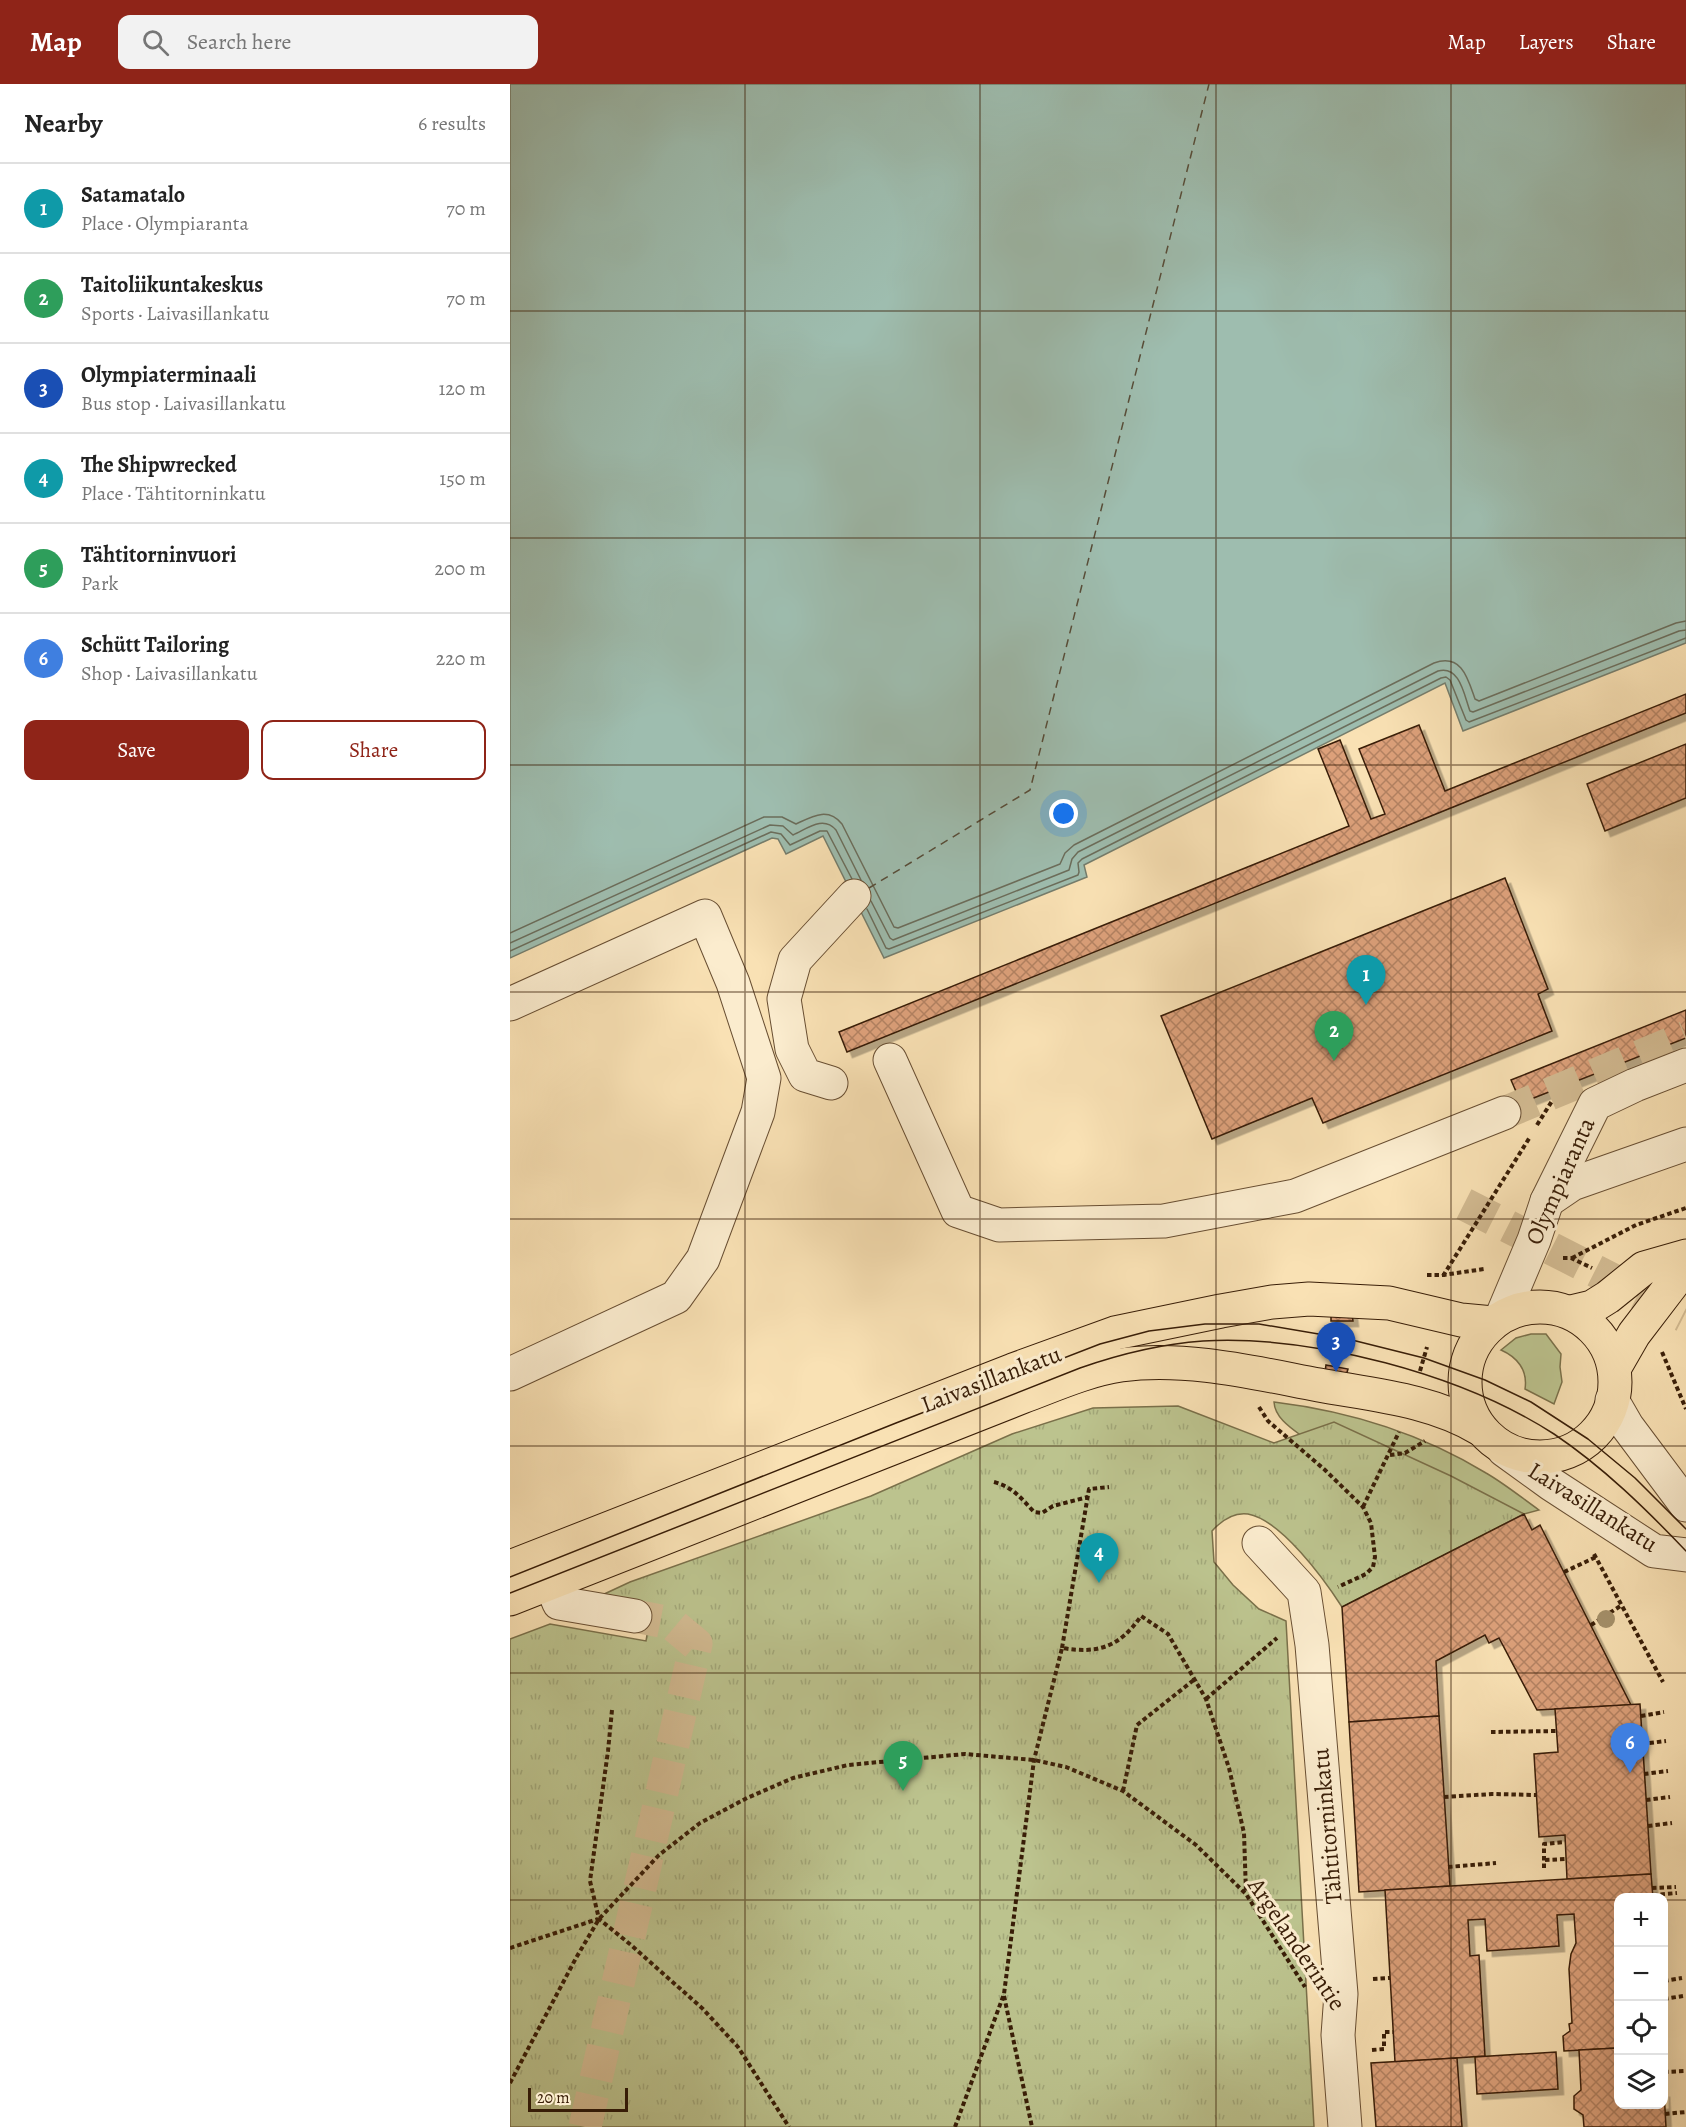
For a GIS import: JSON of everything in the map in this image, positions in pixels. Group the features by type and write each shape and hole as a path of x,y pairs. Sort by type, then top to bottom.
{"main road":[{"path":"1571,1312 1592,1307 1644,1268 1686,1256"},
{"path":"1615,1367 1634,1334 1686,1266"},
{"name":"Laivasillankatu","path":"510,1599 533,1568 1023,1366 1115,1333 1241,1307 1310,1299 1389,1303 1476,1323 1498,1320 1529,1307 1544,1306 1571,1312 1584,1320 1604,1340 1611,1352 1615,1367 1612,1400 1597,1430 1575,1449 1560,1455 1546,1456 1516,1454 1462,1418 1410,1402 1235,1370 1158,1363 1120,1365 1076,1376 533,1568"},
{"name":"Laivasillankatu","path":"1492,1439 1467,1403 1464,1388 1466,1372 1476,1343 1498,1320"}],"street":[{"path":"831,1083 805,1075 792,1049 784,999 795,960 854,896"},
{"path":"510,1004 705,916 734,983 764,1078 758,1112 703,1259 676,1297 510,1374"},
{"path":"890,1060 958,1211 999,1225 1164,1221 1295,1196 1504,1113"},
{"name":"Olympiaranta","path":"1498,1320 1534,1240 1547,1201 1595,1104 1686,1065"},
{"path":"1547,1201 1572,1184 1686,1144"},
{"path":"1612,1400 1627,1426 1686,1504"},
{"name":"Laivasillankatu","path":"1492,1439 1557,1488 1654,1551 1686,1555"},
{"name":"Tähtitorninkatu","path":"1259,1543 1304,1592 1312,1645 1341,1994 1338,2035 1345,2127"},
{"path":"533,1568 559,1603 635,1616"}],"path":[{"path":"1363,1507 1389,1455 1410,1402 1444,1292 1443,1275 1552,1101"},
{"path":"1571,1258 1636,1225 1686,1208"},
{"path":"1256,1401 1268,1421 1325,1470 1363,1507 1371,1523 1375,1557 1373,1567 1366,1574 1328,1591"},
{"path":"1389,1455 1405,1452 1432,1437"},
{"path":"994,1482 1006,1485 1018,1493 1034,1512 1042,1513 1053,1506 1088,1497"},
{"path":"955,2127 1004,1994 1034,1760 1062,1648 1089,1489 1109,1487"},
{"path":"1591,1548 1662,1682"},
{"path":"1564,1572 1596,1557"},
{"path":"1591,1624 1622,1605"},
{"path":"1062,1648 1095,1650 1114,1643 1130,1632 1142,1616 1168,1634 1206,1699 1229,1768 1244,1833 1246,1894"},
{"path":"1206,1699 1282,1633"},
{"path":"1123,1791 1137,1725 1195,1679"},
{"path":"612,1710 609,1751 590,1881 599,1918 710,2016 738,2047 789,2127"},
{"path":"1641,1716 1664,1712"},
{"path":"1491,1732 1557,1731"},
{"path":"1642,1744 1666,1741"},
{"name":"Argelanderintie","path":"510,2083 599,1918 659,1855 700,1823 747,1798 793,1778 848,1765 965,1754 1034,1760 1066,1767 1123,1791 1196,1845 1246,1894 1306,1989"},
{"path":"1644,1774 1668,1771"},
{"path":"1444,1797 1492,1794 1536,1795"},
{"path":"1646,1800 1670,1797"},
{"path":"1648,1826 1672,1823"},
{"path":"1544,1868 1544,1844 1565,1842"},
{"path":"1545,1860 1566,1859"},
{"path":"1448,1867 1496,1863"},
{"path":"1652,1888 1676,1887"},
{"path":"1668,1894 1677,1893"},
{"path":"510,1948 599,1918"},
{"path":"1668,1980 1682,1978"},
{"path":"1004,1994 1032,2127"},
{"path":"1668,1998 1683,1996"},
{"path":"1364,2050 1384,2049 1384,2032 1393,2032"},
{"path":"1668,2072 1686,2071"},
{"path":"1665,2114 1686,2112"}],"green space":[{"path":"1531,1334 1546,1334 1561,1354 1562,1382 1554,1404 1525,1389 1525,1376 1520,1365 1512,1356 1501,1350 1516,1338"},
{"path":"1274,1402 1357,1418 1410,1436 1462,1459 1507,1486 1539,1510 1524,1514 1311,1443 1278,1415"},
{"path":"1178,1406 1274,1443 1334,1422 1451,1476 1524,1514 1342,1607 1301,1552 1274,1527 1261,1519 1248,1514 1237,1514 1223,1521 1212,1531 1214,1562 1233,1585 1259,1609 1286,1621 1314,2127 510,2127 510,1639 550,1624 646,1641 652,1604 600,1596 630,1582 871,1496 1012,1434 1093,1408"}],"water":[{"path":"510,84 1686,84 1686,643 1463,731 1445,683 1084,865 1087,877 884,958 823,836 786,854 778,839 772,838 510,958"}],"building":[{"path":"1686,694 1686,713 847,1052 839,1032 1349,826 1318,749 1340,740 1371,819 1385,814 1359,749 1419,725 1445,791"},
{"path":"1686,744 1686,798 1605,831 1587,784"},
{"path":"1505,878 1548,989 1538,994 1552,1031 1323,1123 1312,1098 1212,1139 1161,1016"},
{"path":"1686,1010 1686,1038 1521,1103 1511,1080"},
{"path":"1352,1313 1353,1321 1331,1321 1331,1314"},
{"path":"1326,1365 1348,1369 1346,1376 1325,1372"},
{"path":"1524,1514 1532,1530 1540,1525 1631,1705 1537,1710 1499,1638 1489,1643 1485,1635 1436,1661 1439,1716 1349,1722 1342,1607"},
{"path":"1640,1704 1651,1874 1567,1879 1565,1835 1539,1837 1534,1754 1558,1752 1555,1709"},
{"path":"1439,1716 1450,1886 1359,1892 1349,1722"},
{"path":"1651,1874 1653,1893 1614,1893 1614,2048 1564,2051 1563,2036 1570,2031 1569,2024 1572,2023 1569,1969 1571,1954 1576,1943 1574,1914 1557,1915 1559,1946 1487,1951 1485,1919 1468,1920 1470,1956 1479,1955 1485,2056 1395,2062 1385,1890"},
{"path":"1614,2048 1614,2109 1665,2109 1666,2127 1584,2127 1583,2115 1574,2109 1574,2096 1581,2090 1579,2050"},
{"path":"1556,2052 1558,2089 1477,2094 1475,2057"},
{"path":"1457,2058 1462,2127 1376,2127 1371,2063"}],"ferry route":[{"path":"869,888 1030,790 1209,84"}],"tunnel":[{"path":"1504,1113 1686,1037"},
{"path":"1464,1204 1684,1316"},
{"path":"585,2127 696,1644 671,1623 635,1616"}],"tram line":[{"path":"510,1577 1100,1344 1149,1331 1205,1324 1259,1324 1348,1339 1424,1358 1485,1380 1531,1402 1588,1439 1635,1478 1686,1529"},
{"path":"510,1593 1080,1368 1140,1350 1203,1341 1246,1341 1338,1352 1385,1363 1476,1393 1554,1434 1590,1460 1686,1551"}],"place":[{"name":"Satamatalo","path":"1366,1005"},
{"name":"Taitoliikuntakeskus","path":"1334,1061"},
{"name":"Olympiaterminaali","path":"1336,1372"},
{"name":"The Shipwrecked","path":"1099,1583"},
{"name":"Schütt Tailoring","path":"1630,1773"},
{"name":"Tähtitorninvuori","path":"903,1791"}]}
